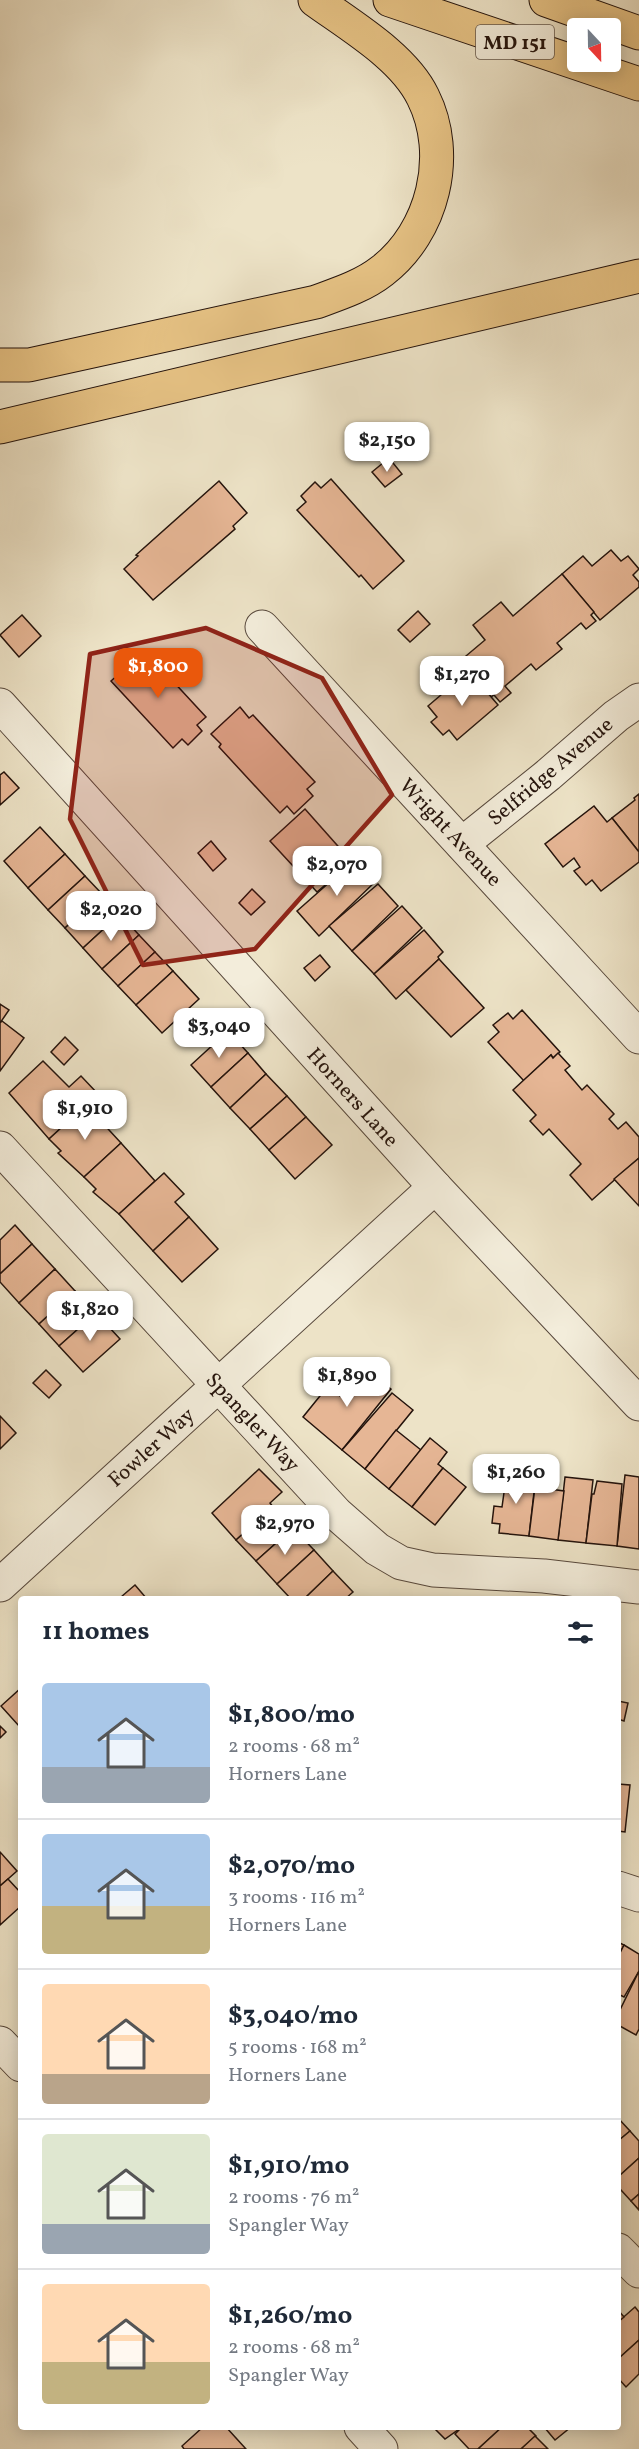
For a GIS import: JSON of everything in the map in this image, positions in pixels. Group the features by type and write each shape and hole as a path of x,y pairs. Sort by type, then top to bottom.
{"main road":[{"path":"0,365 29,365 316,302 349,290 382,271 411,241 428,210 437,172 435,132 423,96 397,63 315,0"},
{"name":"MD 151","path":"390,0 639,84"},
{"name":"MD 151","path":"546,0 639,33"},
{"path":"11,424 639,276"}],"street":[{"path":"0,447 11,424"},
{"name":"Wright Avenue","path":"262,627 639,1037"},
{"name":"Selfridge Avenue","path":"462,844 548,776 616,716 639,700"},
{"name":"Horners Lane","path":"0,705 435,1187 639,1404"},
{"name":"Spangler Way","path":"0,1148 337,1514 377,1550 401,1563 433,1569 534,1575 639,1587"},
{"name":"Fowler Way","path":"7,1584 435,1187"},
{"path":"621,1889 639,1895"},
{"path":"0,2043 18,2063"},
{"path":"621,2253 639,2271"},
{"path":"364,2430 381,2449"}],"highlighted area":[{"path":"206,628 322,678 392,795 255,949 143,965 70,819 90,654"}],"building":[{"path":"389,458 402,474 385,487 372,472"},
{"path":"331,479 404,561 373,589 297,510 306,502 301,496 315,482 321,488"},
{"path":"219,481 247,513 233,526 235,529 153,600 124,569 138,556 136,555"},
{"path":"611,550 621,561 628,556 639,569 633,575 639,582 639,587 600,620 562,574 583,556 592,566"},
{"path":"562,574 594,612 591,615 596,621 586,629 581,623 557,643 562,649 536,670 531,664 505,686 511,693 500,702 494,695 491,697 460,661 485,640 473,625 501,602 513,616"},
{"path":"418,611 430,624 410,642 398,630"},
{"path":"22,615 41,636 19,657 0,635"},
{"path":"145,651 206,717 197,725 202,731 188,745 182,739 173,748 111,681 121,672 115,666 130,652 137,658"},
{"path":"469,671 498,705 457,740 449,730 443,735 431,722 437,717 428,706"},
{"path":"240,707 249,718 253,715 315,782 307,789 313,796 294,814 287,806 280,813 219,747 221,744 211,734"},
{"path":"4,772 19,788 0,805 0,775"},
{"path":"639,794 639,852 612,818 635,800 634,798"},
{"path":"594,806 607,822 612,818 639,852 639,862 601,891 592,880 586,885 574,871 580,867 574,858 563,867 545,844"},
{"path":"305,809 352,862 317,892 270,841"},
{"path":"40,827 65,854 28,888 4,861"},
{"path":"211,841 226,859 213,871 198,853"},
{"path":"65,854 85,876 48,910 28,888"},
{"path":"357,858 377,880 319,936 297,911"},
{"path":"85,876 102,894 65,928 48,910"},
{"path":"378,884 398,906 352,951 329,926"},
{"path":"252,889 265,902 251,915 239,903"},
{"path":"102,894 120,914 83,948 65,928"},
{"path":"402,906 422,928 374,974 352,951"},
{"path":"120,914 139,935 102,969 83,948"},
{"path":"424,930 443,952 438,957 439,959 396,999 374,974"},
{"path":"139,935 155,952 118,986 102,969"},
{"path":"155,952 173,971 136,1005 118,986"},
{"path":"320,955 330,967 315,981 304,968"},
{"path":"439,959 484,1008 451,1037 406,990"},
{"path":"173,971 199,999 162,1033 136,1005"},
{"path":"0,1004 9,1010 0,1023"},
{"path":"522,1010 560,1052 553,1058 551,1055 524,1081 488,1042 499,1032 493,1025 508,1013 513,1019"},
{"path":"2,1021 24,1038 0,1071 0,1023"},
{"path":"228,1031 248,1053 211,1087 191,1065"},
{"path":"65,1037 78,1050 64,1065 51,1052"},
{"path":"248,1053 266,1074 230,1108 211,1087"},
{"path":"558,1053 570,1066 565,1070 582,1090 587,1085 614,1114 609,1119 618,1129 626,1122 639,1137 639,1158 592,1200 570,1175 581,1164 549,1129 543,1135 530,1121 536,1115 513,1090 551,1055 553,1058"},
{"path":"43,1061 69,1087 81,1076 98,1094 49,1139 9,1093"},
{"path":"266,1074 287,1096 250,1129 230,1108"},
{"path":"287,1096 306,1117 269,1150 250,1129"},
{"path":"86,1105 121,1143 84,1177 58,1153 61,1151 49,1139"},
{"path":"306,1117 332,1145 295,1179 269,1150"},
{"path":"121,1143 155,1181 119,1214 93,1192 96,1189 84,1177"},
{"path":"639,1158 639,1206 614,1179"},
{"path":"164,1173 184,1194 175,1202 189,1217 153,1251 119,1214"},
{"path":"189,1217 218,1249 182,1282 153,1251"},
{"path":"15,1225 32,1244 0,1274 0,1240"},
{"path":"32,1244 55,1269 19,1303 0,1282 0,1274"},
{"path":"55,1269 75,1291 39,1324 19,1303"},
{"path":"75,1291 96,1313 59,1346 39,1324"},
{"path":"96,1313 120,1339 83,1372 59,1346"},
{"path":"364,1368 391,1389 342,1450 303,1417 328,1386 340,1396"},
{"path":"46,1370 61,1385 49,1398 33,1383"},
{"path":"392,1393 413,1410 365,1469 342,1450"},
{"path":"0,1416 16,1433 0,1449"},
{"path":"396,1430 421,1450 389,1489 365,1469"},
{"path":"430,1438 447,1452 438,1464 443,1468 412,1507 389,1489"},
{"path":"443,1468 466,1487 435,1525 412,1507"},
{"path":"259,1469 282,1492 270,1503 273,1507 236,1540 212,1513"},
{"path":"507,1471 536,1475 529,1536 499,1533 500,1524 492,1523 494,1506 502,1507"},
{"path":"625,1475 639,1477 639,1549 617,1546"},
{"path":"565,1477 593,1480 586,1543 558,1540"},
{"path":"597,1481 622,1484 617,1546 586,1543 592,1494 594,1494"},
{"path":"535,1487 564,1491 558,1540 529,1536"},
{"path":"273,1507 293,1528 256,1561 236,1540"},
{"path":"293,1528 314,1550 277,1584 256,1561"},
{"path":"314,1550 333,1571 307,1596 288,1596 277,1584"},
{"path":"333,1571 353,1592 348,1596 307,1596"},
{"path":"135,1585 144,1596 122,1596"},
{"path":"18,1691 18,1725 1,1706"},
{"path":"621,1702 628,1703 624,1721 621,1720"},
{"path":"0,1726 6,1732 0,1738"},
{"path":"621,1784 630,1785 625,1832 621,1831"},
{"path":"0,1852 17,1871 0,1886"},
{"path":"8,1879 18,1890 18,1909 0,1925 0,1886"},
{"path":"624,1945 639,1954 639,1971 624,1997 621,1996 621,1951"},
{"path":"639,1971 639,2029 636,2035 621,2027 621,2008"},
{"path":"621,2121 630,2131 621,2138"},
{"path":"630,2131 639,2141 639,2158 621,2174 621,2138"},
{"path":"639,2158 639,2194 631,2201 621,2190 621,2174"},
{"path":"639,2194 639,2210 631,2201"},
{"path":"635,2307 639,2312 639,2340 621,2356 621,2319"},
{"path":"639,2340 639,2374 626,2387 621,2381 621,2356"},
{"path":"200,2430 229,2430 246,2449 184,2449 182,2446"},
{"path":"436,2430 458,2430 445,2439"},
{"path":"459,2430 499,2430 478,2449 469,2449 455,2434"},
{"path":"499,2430 530,2430 536,2436 521,2449 478,2449"},
{"path":"547,2430 567,2430 555,2440"},
{"path":"535,2436 548,2449 521,2449"}]}
